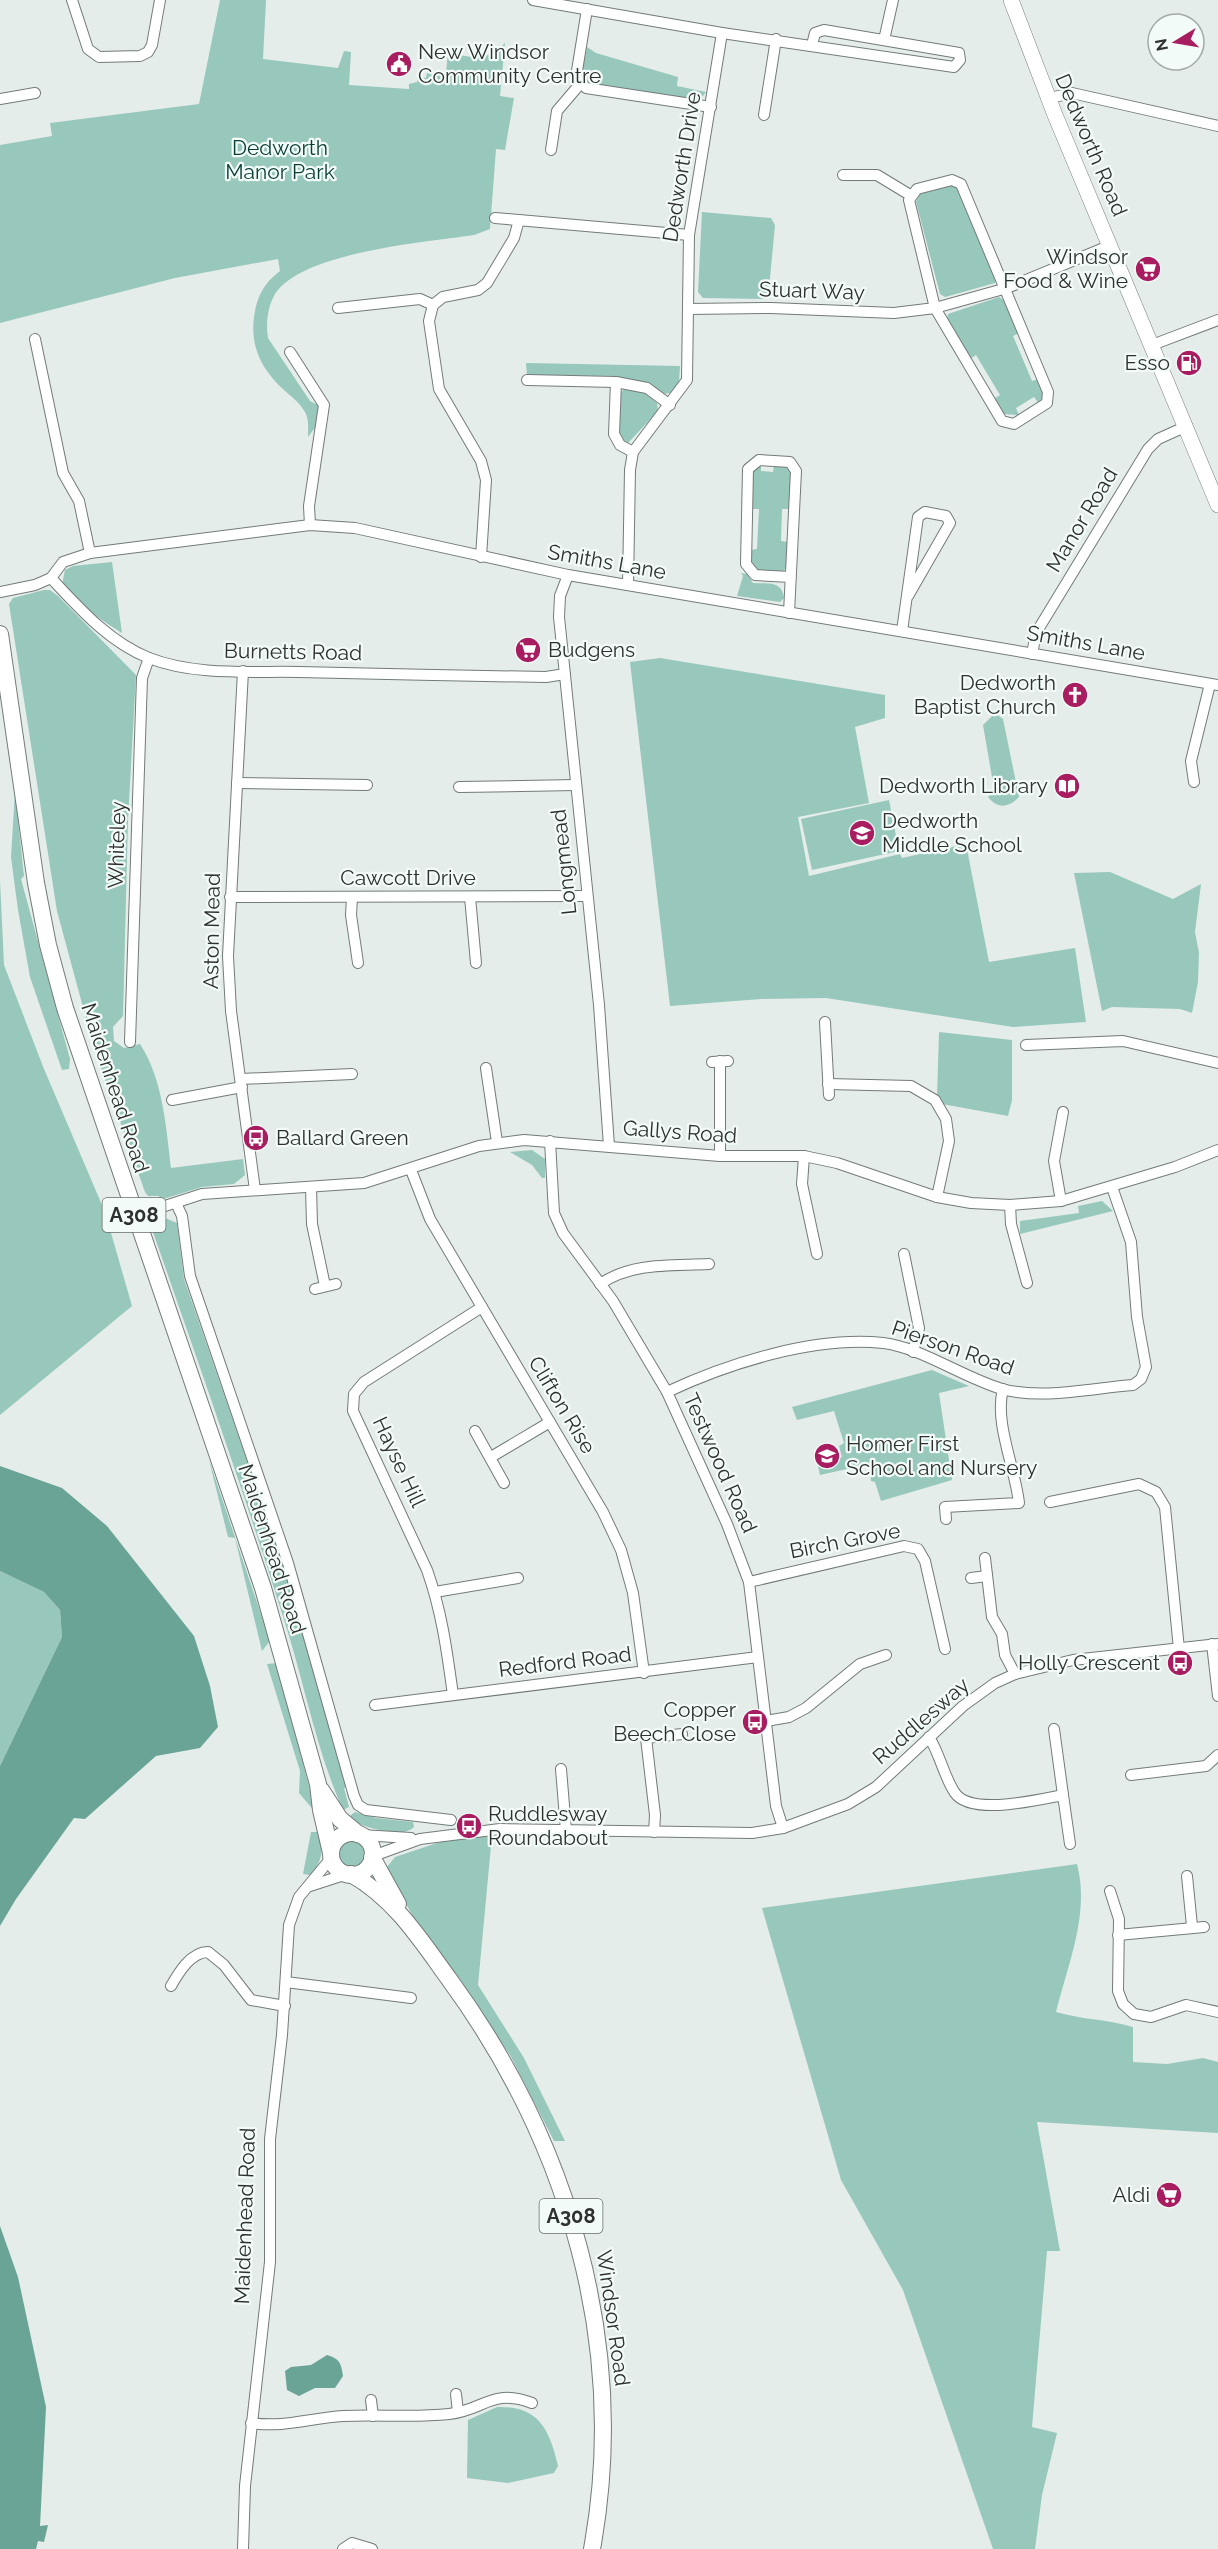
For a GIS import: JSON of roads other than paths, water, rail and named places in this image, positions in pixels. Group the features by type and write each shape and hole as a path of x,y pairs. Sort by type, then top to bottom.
{"main road":[{"name":"Dedworth Road","path":"1011,0 1055,115 1187,426 1218,505"},
{"name":"Maidenhead Road","path":"0,634 36,883 48,945 71,1029 272,1616 318,1784 321,1810 332,1855"},
{"name":"Maidenhead Road","path":"318,1784 335,1813 359,1834"},
{"path":"359,1834 370,1844 373,1856 364,1871 349,1874 337,1868 332,1855 333,1845 340,1837 359,1834"},
{"name":"Windsor Road","path":"373,1856 408,1923"},
{"name":"Windsor Road","path":"349,1874 379,1893 408,1923 472,2011 514,2081 548,2152 575,2227 592,2306 601,2385 601,2466 592,2549"}],"street":[{"path":"72,0 88,49 99,57 140,56 148,52 152,45 160,0"},
{"path":"533,0 722,33 776,39 812,45 954,67 960,60 959,54 824,30 815,33 812,45"},
{"path":"884,40 893,0"},
{"path":"587,9 576,77 580,84 586,88 711,107"},
{"name":"Dedworth Drive","path":"670,405 687,380 689,235 722,33"},
{"path":"764,115 776,39"},
{"path":"550,150 557,111 580,84"},
{"path":"0,99 35,93"},
{"path":"1050,98 1072,93 1218,126"},
{"path":"843,175 877,175 910,195"},
{"path":"952,180 961,184 1048,392 1047,404 1014,424 1002,421 935,308 909,200 910,195 917,189 952,180"},
{"path":"495,218 689,235"},
{"path":"481,556 486,480 481,461 439,389 429,321 433,305 443,297 478,291 487,283 514,238 519,220"},
{"name":"Stuart Way","path":"688,309 771,308 894,313 935,308 1006,288 1110,245"},
{"path":"338,308 420,299 433,305"},
{"path":"1152,345 1218,320"},
{"path":"35,339 63,473 79,501 90,553"},
{"path":"290,352 330,416 319,431 309,506 309,525"},
{"path":"527,380 616,382 647,388 670,405 633,452 630,470 628,585"},
{"path":"616,382 614,434 620,445 633,452"},
{"name":"Manor Road","path":"1032,654 1036,633 1148,449 1158,439 1187,426"},
{"path":"789,613 791,577 796,471 790,462 759,460 748,469 746,564 755,575 791,577"},
{"path":"902,632 918,517 925,512 946,516 950,523 908,596"},
{"name":"Smiths Lane","path":"0,592 35,585 51,578 63,562 90,553 309,525 355,528 568,575 1214,684"},
{"name":"Longmead","path":"568,575 560,596 558,617 599,1005 609,1146"},
{"name":"Burnetts Road","path":"51,578 86,616 122,644 149,658 172,665 243,671 546,677 564,674"},
{"name":"Whiteley","path":"127,1036 142,678 149,658"},
{"name":"Aston Mead","path":"243,671 228,956 231,1011 255,1190"},
{"path":"1194,782 1191,761 1214,684"},
{"path":"237,783 367,785"},
{"path":"459,787 576,785"},
{"name":"Cawcott Drive","path":"230,897 587,896"},
{"path":"470,897 476,964"},
{"path":"352,898 351,915 358,963"},
{"path":"825,1022 829,1037 828,1090 911,1086 935,1100 946,1119 949,1141 937,1197"},
{"path":"1026,1045 1123,1041 1218,1063"},
{"path":"720,1061 720,1156"},
{"path":"486,1068 497,1143"},
{"path":"172,1100 187,1102 242,1083 352,1074"},
{"path":"1061,1201 1054,1161 1063,1112"},
{"name":"Gallys Road","path":"134,1216 202,1194 364,1183 497,1143 550,1141 720,1156 804,1156 837,1162 937,1197 971,1203 1010,1205 1061,1201 1112,1187 1218,1150"},
{"name":"Testwood Road","path":"550,1141 554,1213 563,1233 600,1284 651,1362 667,1392 727,1524 749,1582 776,1806 783,1828"},
{"path":"804,1156 802,1184 817,1254"},
{"name":"Clifton Rise","path":"411,1170 430,1219 603,1512 621,1550 633,1593 644,1673"},
{"path":"311,1187 312,1224 325,1286"},
{"name":"Pierson Road","path":"667,1392 708,1373 771,1356 839,1342 885,1343 1003,1389 1032,1393 1133,1385 1141,1379 1146,1367 1137,1317 1131,1242 1112,1187"},
{"name":"Maidenhead Road","path":"176,1203 182,1216 191,1282 288,1563 358,1805 366,1810 451,1820"},
{"path":"1010,1205 1011,1224 1027,1282"},
{"path":"905,1254 919,1328 913,1352"},
{"path":"600,1284 632,1268 696,1260 709,1264"},
{"name":"Hayse Hill","path":"453,1695 443,1621 428,1570 353,1411 354,1394 364,1382 482,1307"},
{"path":"946,1519 945,1507 1019,1503 1011,1476 1001,1420 999,1403 1003,1389"},
{"path":"491,1457 550,1422"},
{"path":"475,1431 504,1484"},
{"path":"1056,1503 1139,1485 1156,1492 1165,1507 1179,1649"},
{"name":"Birch Grove","path":"749,1582 904,1546 918,1548 925,1561 945,1649"},
{"path":"985,1558 992,1617 1002,1634 1005,1655 1015,1674"},
{"path":"435,1592 512,1575"},
{"path":"971,1578 987,1576"},
{"path":"1215,1644 1218,1696"},
{"name":"Ruddlesway","path":"373,1856 420,1839 500,1828 654,1833 752,1833 783,1828 848,1804 876,1787 963,1706 995,1683 1015,1674 1072,1660 1215,1644"},
{"name":"Redford Road","path":"375,1704 644,1673 758,1657"},
{"path":"766,1721 789,1717 806,1708 860,1664 882,1659"},
{"path":"654,1833 645,1770 646,1738 682,1734"},
{"path":"1052,1736 1070,1844"},
{"path":"929,1737 939,1753 954,1791 964,1802 979,1806 1063,1795"},
{"path":"1136,1772 1206,1766 1218,1755"},
{"path":"566,1776 566,1830"},
{"path":"419,1817 420,1839"},
{"name":"Ruddlesway","path":"359,1834 420,1839"},
{"name":"Maidenhead Road","path":"243,2549 243,2506 270,2262 270,2139 285,2006 291,1917 306,1888 332,1855"},
{"path":"306,1888 349,1874"},
{"path":"1118,1935 1174,1932 1198,1927 1187,1876"},
{"path":"1110,1891 1119,1918 1118,1990 1123,2004 1134,2014 1151,2017 1186,2006 1218,2012"},
{"path":"171,1986 192,1959 200,1953 208,1952 224,1965 251,2000 285,2006"},
{"path":"286,1982 411,1998"},
{"path":"456,2394 458,2412"},
{"path":"251,2424 272,2426 334,2417 458,2412 501,2398 514,2397 532,2403"},
{"path":"371,2400 373,2416"},
{"path":"343,2549 352,2543 372,2549"}],"place":[{"name":"New Windsor Community Centre","path":"399,64"},
{"name":"Windsor Food & Wine","path":"1148,269"},
{"name":"Esso","path":"1189,363"},
{"name":"Budgens","path":"528,650"},
{"name":"Dedworth Baptist Church","path":"1075,695"},
{"name":"Dedworth Library","path":"1067,786"},
{"name":"Dedworth Middle School","path":"862,833"},
{"name":"Ballard Green","path":"256,1138"},
{"name":"Homer First School and Nursery","path":"827,1456"},
{"name":"Holly Crescent","path":"1180,1663"},
{"name":"Copper Beech Close","path":"755,1722"},
{"name":"Ruddlesway Roundabout","path":"469,1826"},
{"name":"Aldi","path":"1169,2195"}],"park label":[{"name":"Dedworth Manor Park","path":"280,160"}]}
